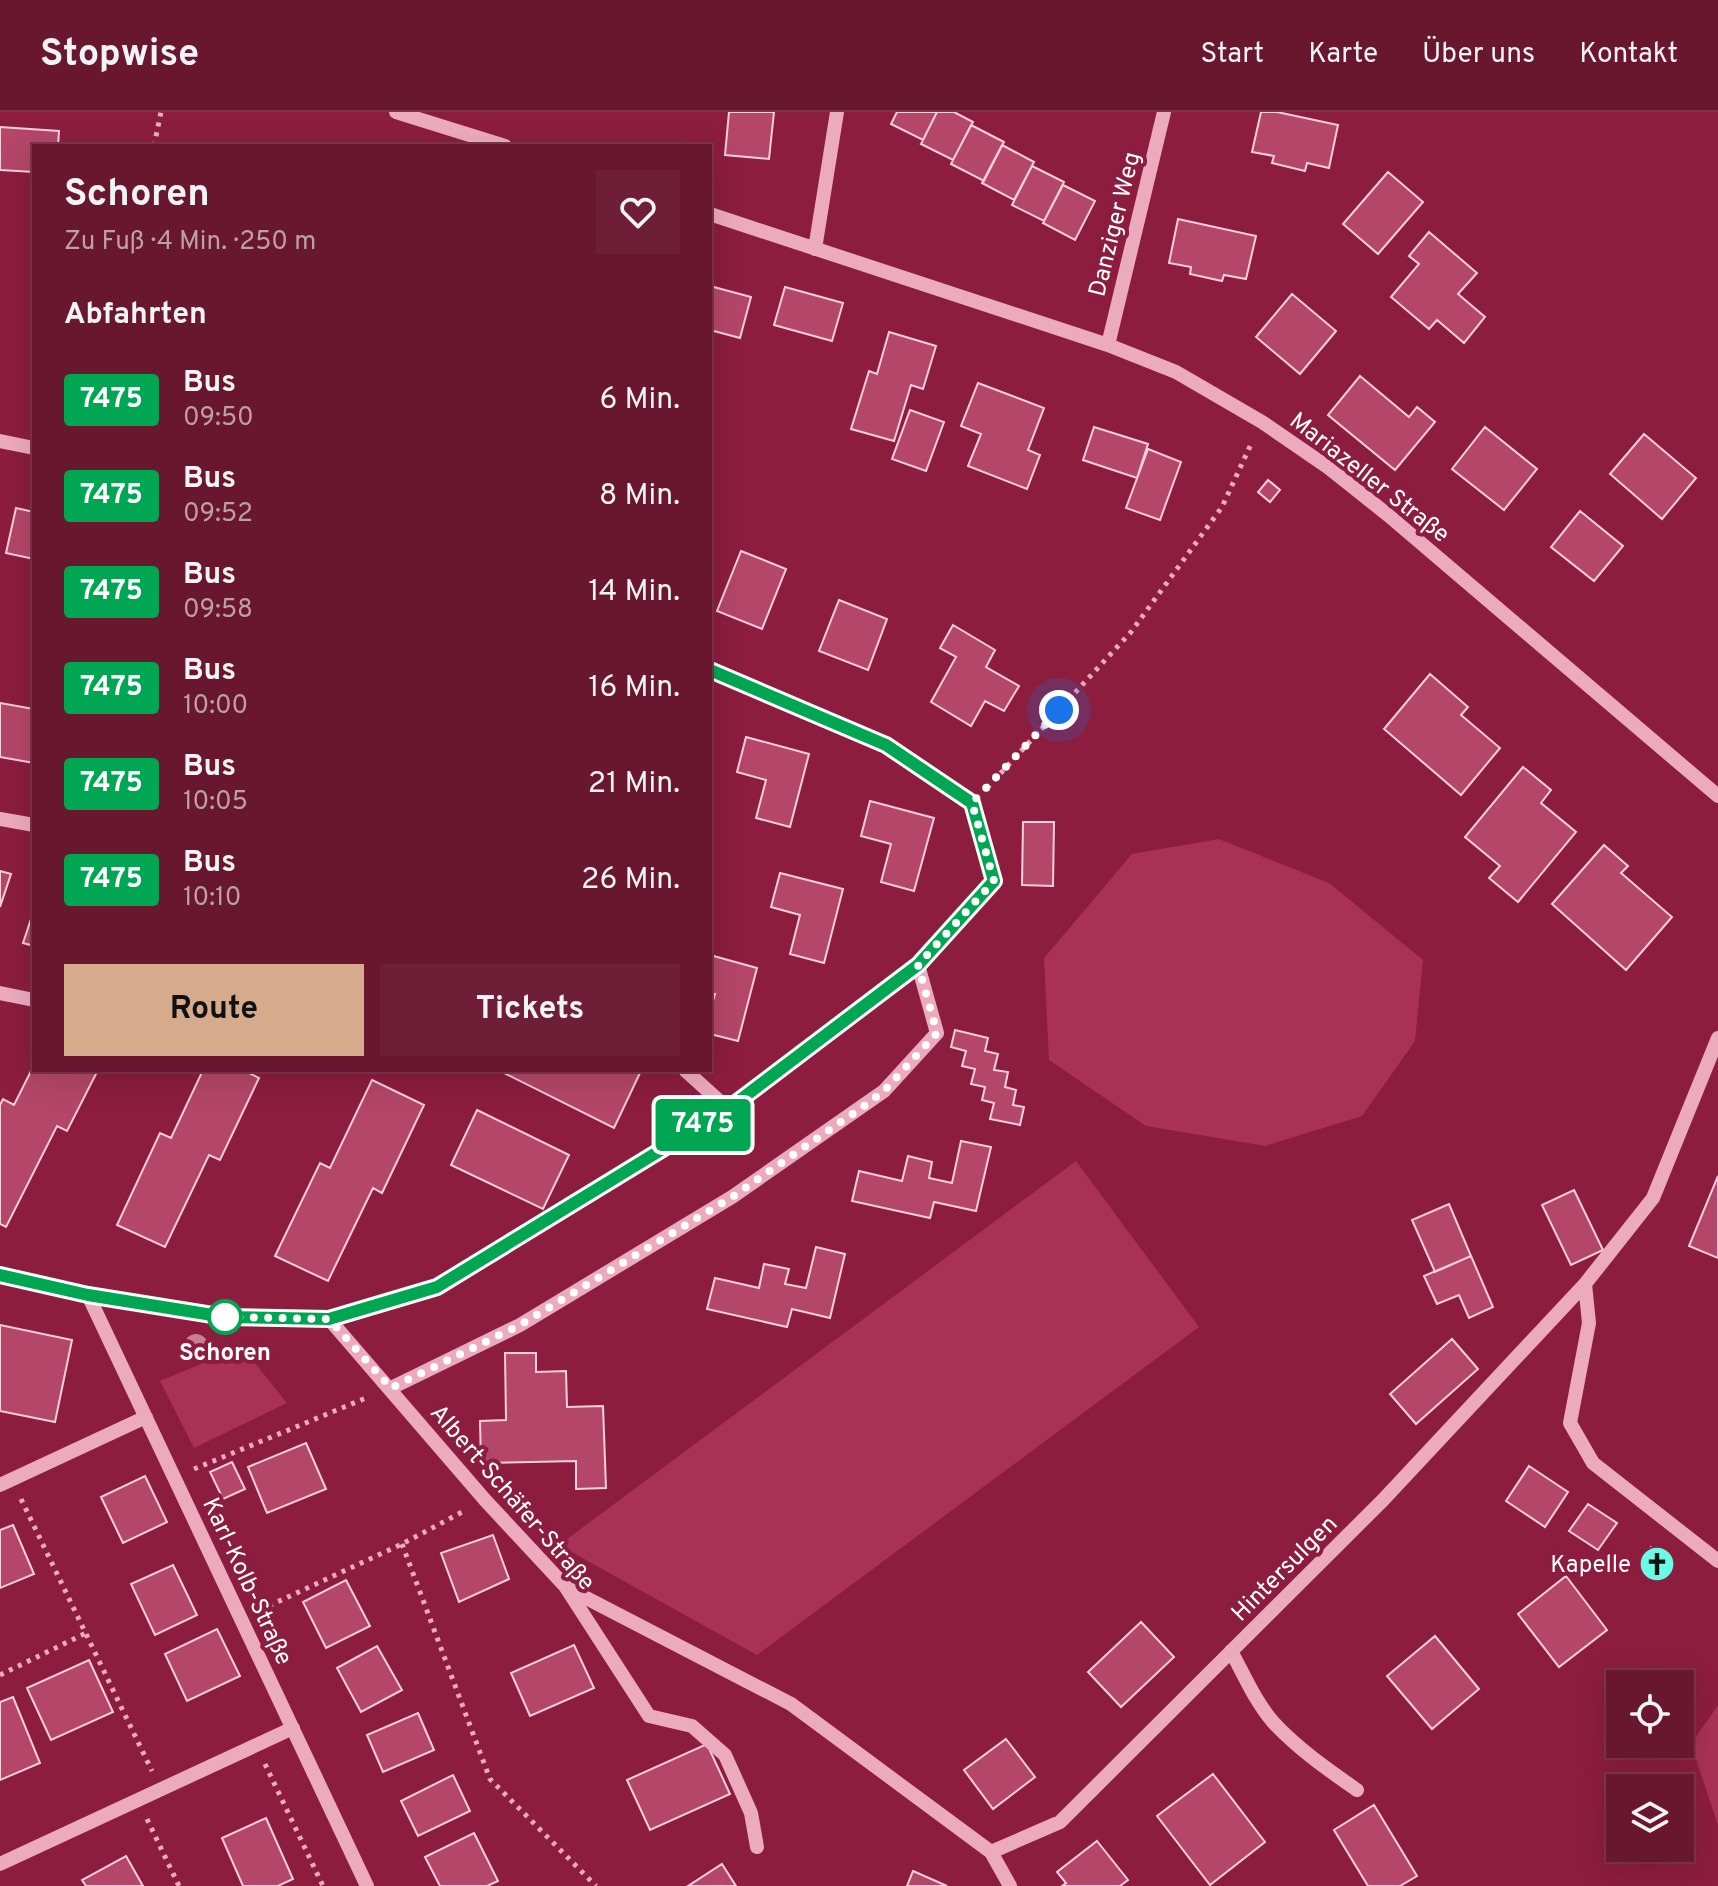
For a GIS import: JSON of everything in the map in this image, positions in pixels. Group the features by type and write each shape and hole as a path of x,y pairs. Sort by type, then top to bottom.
{"street":[{"path":"396,112 499,144"},
{"path":"815,249 837,112"},
{"name":"Danziger Weg","path":"1108,345 1164,112"},
{"name":"Mariazeller Straße","path":"712,215 1108,345 1176,372 1262,422 1329,468 1718,796"},
{"path":"0,441 32,448"},
{"path":"0,1275 88,1295 225,1317 329,1319 437,1287 728,1109 918,965 994,881 972,803 886,745 712,671"},
{"path":"0,819 32,825"},
{"path":"391,1388 520,1325 719,1205 884,1091 937,1033 918,965"},
{"path":"0,993 32,1000"},
{"name":"Hintersulgen","path":"991,1852 1060,1822 1383,1500 1585,1284 1653,1198 1718,1038"},
{"path":"687,1072 728,1109"},
{"path":"1585,1284 1589,1323 1570,1423 1593,1463 1718,1561"},
{"name":"Karl-Kolb-Straße","path":"88,1295 367,1886"},
{"name":"Albert-Schäfer-Straße","path":"329,1319 485,1500 565,1586 649,1716 692,1726 725,1755 751,1813 757,1847"},
{"path":"6,1482 146,1417"},
{"path":"565,1586 791,1704 922,1804 991,1852 1010,1886"},
{"path":"1231,1651 1252,1692 1272,1720 1303,1751 1357,1790"},
{"path":"0,1864 293,1728"}],"path":[{"path":"154,144 161,112"},
{"path":"972,803 1131,632 1222,507 1262,422"},
{"path":"174,1477 391,1388"},
{"path":"6,1482 86,1633 161,1789"},
{"path":"241,1619 402,1544 485,1500"},
{"path":"402,1544 490,1779 596,1886"},
{"path":"0,1675 86,1633"},
{"path":"256,1745 323,1886"},
{"path":"138,1800 179,1886"}],"shaded area":[{"path":"1219,839 1329,883 1423,960 1415,1041 1362,1116 1265,1146 1146,1126 1049,1060 1044,958 1132,854"},
{"path":"1076,1161 1199,1327 757,1655 559,1545"},
{"path":"242,1347 287,1403 194,1448 160,1381"},
{"path":"1718,1705 1718,1825 1694,1753 1694,1740"}],"building":[{"path":"729,112 774,112 769,159 725,155"},
{"path":"897,112 937,112 923,140 891,124"},
{"path":"937,112 954,112 973,122 953,160 921,144"},
{"path":"1261,112 1277,112 1338,125 1329,168 1307,163 1305,171 1272,163 1274,156 1252,152"},
{"path":"971,125 1004,142 984,181 951,164"},
{"path":"0,127 59,131 58,144 32,144 32,172 0,170"},
{"path":"1002,145 1034,162 1014,200 982,183"},
{"path":"1032,166 1064,182 1044,221 1012,205"},
{"path":"1388,172 1423,202 1378,254 1343,224"},
{"path":"1063,185 1095,201 1075,240 1043,223"},
{"path":"1178,219 1256,236 1246,279 1224,275 1222,281 1190,274 1191,267 1169,263"},
{"path":"1429,232 1477,273 1458,294 1485,317 1464,343 1437,320 1429,329 1391,297 1419,264 1409,256"},
{"path":"712,287 751,297 740,338 712,331"},
{"path":"785,287 843,303 832,341 774,325"},
{"path":"1292,294 1336,331 1300,374 1256,337"},
{"path":"889,332 936,346 923,389 911,385 894,441 851,429 869,371 877,374"},
{"path":"1360,376 1409,417 1417,407 1435,422 1395,470 1328,415"},
{"path":"978,383 1044,408 1028,450 1040,455 1027,489 968,466 981,434 961,426"},
{"path":"910,410 944,422 926,471 892,459"},
{"path":"1094,427 1148,444 1137,478 1083,460"},
{"path":"1485,427 1537,469 1504,510 1452,469"},
{"path":"1644,434 1696,478 1662,519 1610,474"},
{"path":"1148,449 1181,462 1160,520 1126,508"},
{"path":"1268,480 1280,490 1270,502 1258,492"},
{"path":"16,508 32,512 32,559 6,553"},
{"path":"1580,511 1623,546 1594,581 1551,547"},
{"path":"741,551 786,569 762,629 717,611"},
{"path":"839,600 887,619 868,670 819,651"},
{"path":"953,625 995,650 986,667 1019,686 1004,711 985,701 971,726 931,702 956,657 940,648"},
{"path":"1430,674 1468,707 1461,715 1500,748 1461,795 1384,729"},
{"path":"0,703 32,709 32,763 0,757"},
{"path":"746,737 809,754 790,827 756,818 766,780 737,772"},
{"path":"1523,767 1551,790 1541,803 1576,832 1518,902 1489,878 1500,866 1465,837"},
{"path":"870,801 934,818 914,891 881,882 891,844 861,836"},
{"path":"1023,822 1054,822 1053,886 1022,885"},
{"path":"1604,845 1628,866 1621,873 1672,917 1626,970 1552,904"},
{"path":"0,871 11,874 0,907"},
{"path":"780,873 843,889 824,963 790,954 800,915 771,907"},
{"path":"32,916 32,945 23,943"},
{"path":"712,956 757,968 738,1041 712,1034 715,994 712,993"},
{"path":"955,1030 988,1038 985,1051 998,1054 994,1070 1008,1072 1005,1087 1016,1090 1013,1105 1024,1107 1020,1125 990,1119 994,1103 982,1100 985,1087 971,1084 975,1069 962,1066 966,1051 951,1047"},
{"path":"32,1069 32,1072 97,1072 67,1131 57,1126 6,1227 0,1224 0,1105 3,1099 14,1105"},
{"path":"202,1072 247,1072 259,1078 220,1160 209,1155 165,1247 117,1225 160,1133 171,1138"},
{"path":"502,1072 640,1073 614,1128"},
{"path":"372,1080 424,1105 382,1193 373,1188 328,1281 275,1256 320,1163 330,1168"},
{"path":"477,1110 569,1155 543,1209 451,1165"},
{"path":"961,1141 991,1147 976,1211 934,1202 930,1218 852,1201 859,1171 902,1181 908,1156 932,1162 929,1178 952,1183"},
{"path":"1718,1176 1718,1258 1689,1246"},
{"path":"1574,1190 1603,1250 1571,1265 1542,1205"},
{"path":"1449,1204 1471,1256 1435,1272 1412,1220"},
{"path":"816,1247 845,1254 830,1318 792,1309 787,1327 707,1309 715,1278 759,1288 764,1264 789,1269 785,1284 806,1288"},
{"path":"1471,1256 1493,1307 1469,1318 1459,1295 1437,1304 1424,1276"},
{"path":"0,1325 72,1340 55,1422 0,1411"},
{"path":"1452,1339 1478,1369 1416,1424 1390,1394"},
{"path":"505,1353 536,1353 536,1372 566,1371 567,1407 603,1406 606,1488 576,1489 576,1461 481,1463 480,1421 506,1420"},
{"path":"306,1443 326,1489 267,1513 248,1467"},
{"path":"232,1462 245,1489 223,1499 210,1472"},
{"path":"1529,1466 1568,1492 1545,1527 1506,1501"},
{"path":"145,1476 167,1522 123,1543 101,1497"},
{"path":"1588,1504 1617,1523 1598,1550 1569,1531"},
{"path":"13,1525 34,1574 0,1588 0,1530"},
{"path":"493,1535 509,1579 459,1602 441,1553"},
{"name":"Kapelle","path":"1651,1547 1668,1558 1659,1570 1643,1558"},
{"path":"173,1565 197,1615 155,1635 131,1584"},
{"path":"1566,1576 1607,1630 1559,1667 1518,1614"},
{"path":"346,1580 370,1626 326,1648 303,1602"},
{"path":"1141,1622 1174,1657 1121,1707 1088,1672"},
{"path":"217,1629 240,1676 187,1701 165,1654"},
{"path":"1435,1636 1479,1689 1432,1729 1387,1676"},
{"path":"574,1645 594,1688 530,1716 511,1673"},
{"path":"377,1646 402,1690 361,1712 337,1668"},
{"path":"89,1660 113,1712 51,1740 27,1688"},
{"path":"13,1697 40,1763 0,1780 0,1702"},
{"path":"418,1713 434,1750 383,1772 367,1735"},
{"path":"1006,1739 1035,1777 993,1809 964,1770"},
{"path":"707,1744 730,1794 650,1830 627,1780"},
{"path":"1213,1774 1265,1842 1210,1885 1157,1816"},
{"path":"453,1775 470,1811 418,1836 401,1801"},
{"path":"1374,1805 1417,1876 1400,1886 1368,1886 1334,1830"},
{"path":"266,1818 293,1879 278,1886 243,1886 222,1838"},
{"path":"474,1833 498,1881 487,1886 440,1886 425,1857"},
{"path":"1097,1841 1128,1880 1120,1886 1062,1886 1066,1883 1057,1872"},
{"path":"126,1856 143,1886 86,1886 82,1880"},
{"path":"722,1864 736,1886 688,1886"},
{"path":"913,1871 947,1886 907,1886"}],"bus line":[{"name":"7475","path":"0,1275 88,1295 225,1317 329,1319 437,1287 728,1109 918,965 994,881 972,803 886,745 712,671"}],"place":[{"name":"Schoren","path":"225,1317"},
{"name":"Kapelle","path":"1657,1564"}],"route":[{"path":"225,1317 329,1319 391,1388 520,1325 732,1197 864,1106 884,1091 937,1033 918,965 994,881 972,803 1059,710"}]}
